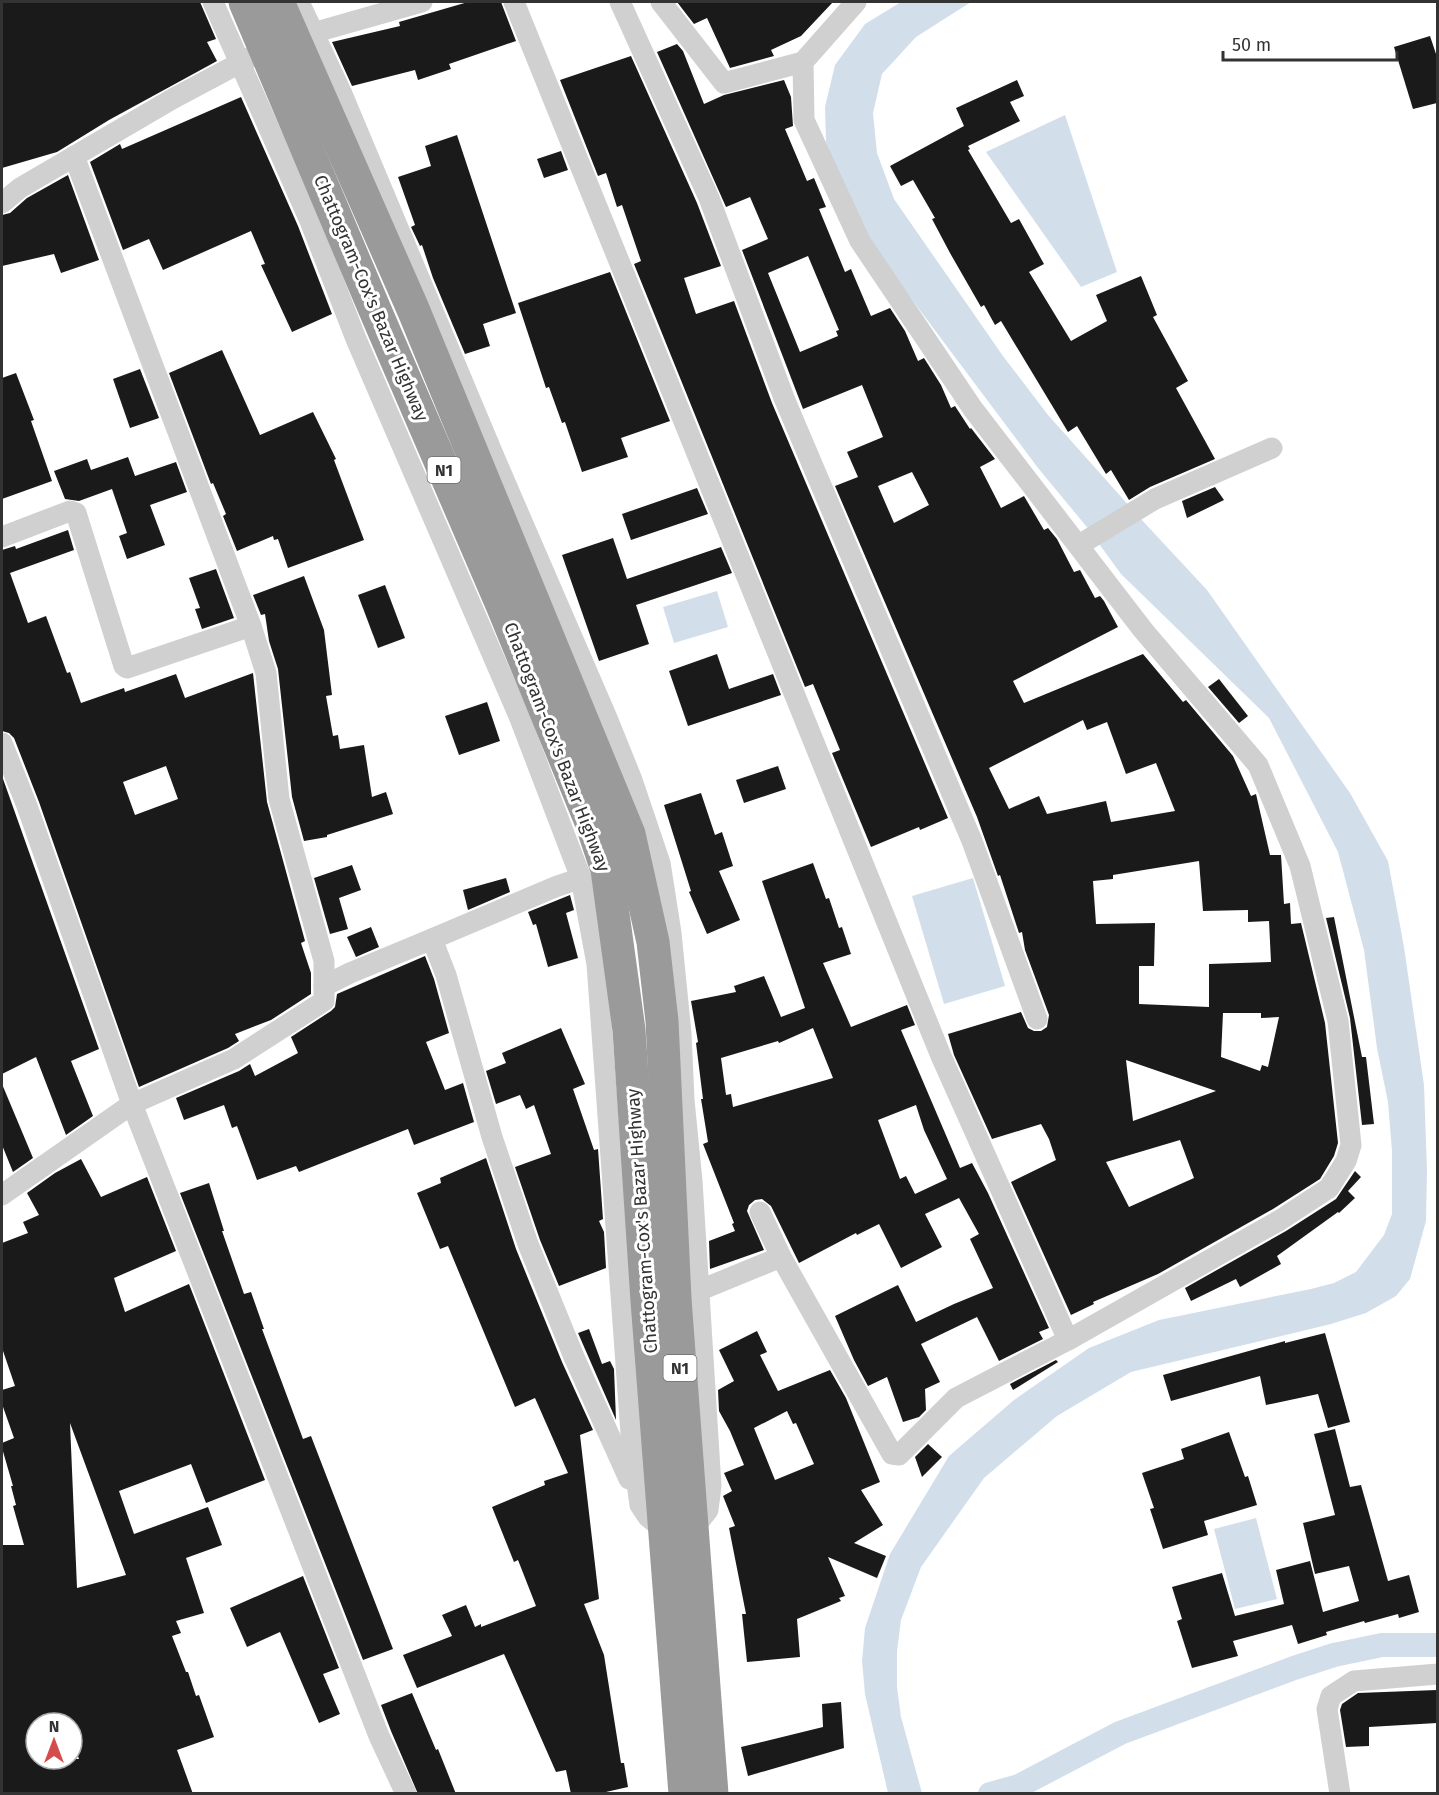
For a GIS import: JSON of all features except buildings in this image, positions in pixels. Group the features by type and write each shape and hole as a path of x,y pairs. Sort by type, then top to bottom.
{"highway":[{"name":"Chattogram-Cox's Bazar Highway","path":"245,2 502,605 591,822 607,870 629,1030 632,1073 626,1170 679,1530 712,1794"},
{"name":"Chattogram-Cox's Bazar Highway","path":"278,2 413,309 629,834 653,942 677,1135 670,1205 675,1299 685,1794"}],"street":[{"path":"213,2 247,59 356,339 519,716 581,878 597,964 604,1055 626,1170 632,1447 640,1505"},
{"path":"298,2 311,34 342,94 495,459 608,718 660,863 671,933 681,1033 677,1135 692,1181 711,1486 708,1510 679,1530 648,1516 640,1505 574,1357 528,1244 492,1137 446,975 432,939"},
{"path":"311,34 422,2"},
{"path":"514,2 941,1056 1068,1340"},
{"path":"620,2 709,198 784,398 972,841 1037,1019"},
{"path":"661,2 724,83 803,62 856,2"},
{"path":"2,203 20,188 74,156 247,59"},
{"path":"760,1212 781,1257 895,1456 899,1455 957,1398 1068,1340 1280,1220 1329,1188 1346,1161 1351,1145 1338,1021 1333,999 1300,866 1258,765 1143,630 1084,542 973,409 860,241 804,120 803,62"},
{"path":"2,1195 132,1104 234,1059 324,1001 324,961 279,799 266,672 251,626 74,156"},
{"path":"1084,542 1146,505 1272,448"},
{"path":"2,537 70,511 76,513 124,666 127,668 251,626"},
{"path":"2,743 27,806 132,1104 379,1736 406,1794"},
{"path":"324,986 555,886 581,878"},
{"path":"604,1055 632,1073"},
{"path":"670,1205 692,1181"},
{"path":"698,1291 781,1257"},
{"path":"1340,1794 1327,1709 1331,1696 1354,1681 1437,1674"}],"shaded area":[{"path":"901,2 971,2 916,37 882,74 873,113 877,153 894,199 1003,356 1048,415 1207,590 1350,793 1388,861 1404,947 1424,1085 1427,1171 1426,1221 1410,1279 1396,1296 1366,1313 1331,1324 1131,1372 1057,1416 984,1478 921,1567 901,1620 897,1651 897,1687 901,1717 922,1793 888,1793 865,1694 862,1661 865,1628 890,1554 949,1456 1014,1400 1089,1348 1159,1320 1311,1289 1334,1283 1356,1272 1384,1235 1392,1214 1392,1151 1388,1102 1377,1048 1364,950 1338,852 1269,718 1121,574 1086,526 1038,468 889,269 855,214 836,174 826,142 825,107 835,65 865,24"},
{"path":"1065,115 1117,272 1081,287 986,152"},
{"path":"717,591 728,627 674,643 663,607"},
{"path":"973,878 1005,986 944,1004 912,896"},
{"path":"1256,1518 1277,1599 1235,1609 1214,1529"}],"waterway":[{"path":"990,1794 1019,1786 1120,1733 1294,1668 1334,1655 1382,1645 1438,1645"}]}
